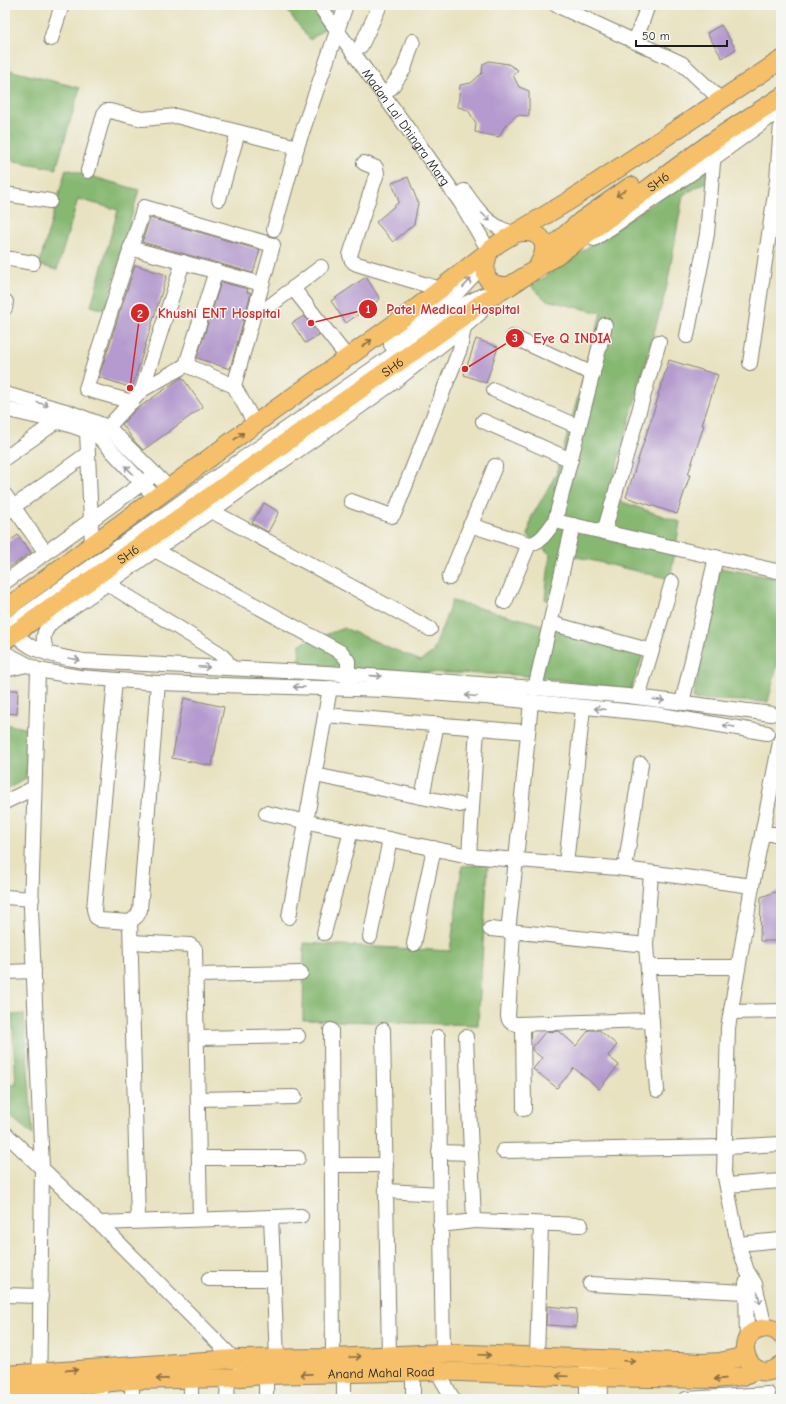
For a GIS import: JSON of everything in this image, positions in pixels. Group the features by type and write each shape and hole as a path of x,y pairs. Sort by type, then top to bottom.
{"main road":[{"path":"5,609 255,424 415,309 440,289 487,257 516,233 572,199 781,60"},
{"path":"534,233 573,210 781,70"},
{"path":"534,271 544,253 581,221 781,86"},
{"name":"SH6","path":"7,628 101,580 205,508 505,286 534,271 714,149 781,97"},
{"path":"516,233 534,233 542,238 544,253"},
{"path":"487,257 485,270 487,278 493,284 505,286"},
{"path":"760,1360 752,1333 758,1329 774,1329"},
{"name":"Anand Mahal Road","path":"5,1375 234,1359 333,1358 443,1353 712,1363 760,1360"},
{"name":"Anand Mahal Road","path":"5,1393 40,1395 100,1391 132,1380 344,1373 437,1372 714,1379 743,1376 760,1360"}],"street":[{"path":"51,39 62,5"},
{"name":"Madan Lal Dhingra Marg","path":"319,5 360,46 482,215 501,229 516,233"},
{"name":"Madan Lal Dhingra Marg","path":"331,5 339,24 461,203 487,257"},
{"path":"274,229 297,147 346,5"},
{"path":"360,46 380,5"},
{"path":"556,5 572,9 635,42 681,63 721,100"},
{"path":"635,42 648,5"},
{"path":"391,88 404,69 413,41"},
{"path":"687,336 707,234 714,149 781,109"},
{"path":"88,172 104,114 106,111 110,110 142,119 176,116 297,147"},
{"path":"750,363 777,180 781,123"},
{"path":"219,199 238,132"},
{"path":"364,163 376,168 377,173 350,255 351,260 357,264 440,289"},
{"path":"5,194 50,201"},
{"path":"132,402 86,388 144,207 273,245 234,386"},
{"path":"130,248 262,284"},
{"path":"7,628 191,484 389,346 455,295 487,257"},
{"path":"5,258 33,263"},
{"path":"142,390 183,262"},
{"path":"267,308 321,267"},
{"path":"92,545 87,454 98,432 132,402 142,390 186,365 216,271"},
{"path":"7,628 202,487 394,354 459,307 505,286"},
{"path":"48,652 43,640 44,632 56,619 101,580 155,550 205,508 330,428 464,327 505,286"},
{"path":"292,288 347,357"},
{"path":"470,525 533,544 541,539 555,521 605,325"},
{"path":"351,501 392,516 395,512 460,349 464,327"},
{"path":"513,337 592,374"},
{"path":"604,532 659,342"},
{"path":"186,365 234,386 255,424"},
{"path":"494,390 579,427"},
{"path":"5,394 69,412 155,474 163,493"},
{"path":"5,409 98,432 141,483 163,493"},
{"path":"483,421 571,460"},
{"path":"5,458 56,422"},
{"path":"46,553 8,505 87,454"},
{"path":"449,578 495,466"},
{"path":"5,582 155,474"},
{"path":"205,508 430,629"},
{"path":"555,521 781,572"},
{"path":"535,688 573,525"},
{"path":"505,602 529,544"},
{"path":"155,550 342,653 348,661 348,689"},
{"path":"682,703 716,557"},
{"path":"101,580 219,653 231,668"},
{"path":"638,697 672,582"},
{"path":"550,623 652,651"},
{"path":"7,628 32,647 70,658 99,662 349,674 638,697 682,703 777,712"},
{"path":"5,653 33,667 79,677 158,683 330,688 434,693 655,714 767,733 770,737 780,742 752,886 728,1028 724,1172 738,1244 747,1271 755,1284 774,1329"},
{"path":"5,670 33,667"},
{"path":"33,667 34,788 32,899 42,1168 40,1395"},
{"path":"115,680 94,909 96,917 100,920 130,922 137,916 140,910 158,683"},
{"path":"289,916 330,688"},
{"path":"531,702 510,931 509,1021 512,1023 523,1024 652,1020"},
{"path":"566,864 583,708"},
{"path":"767,733 767,722 777,712"},
{"path":"325,714 528,732"},
{"path":"422,797 437,724"},
{"path":"469,856 477,728"},
{"path":"625,869 641,764"},
{"path":"315,775 460,805"},
{"path":"5,802 34,788"},
{"path":"266,813 469,856 625,869 752,886"},
{"path":"324,932 351,831"},
{"path":"762,834 781,834"},
{"path":"370,937 390,839"},
{"path":"414,944 434,848"},
{"path":"651,873 646,945 657,1090"},
{"path":"5,897 32,899"},
{"path":"123,1247 131,1222 130,922"},
{"path":"490,930 646,945"},
{"path":"131,942 190,945 195,949 200,1219"},
{"path":"648,967 738,967"},
{"path":"5,972 34,971"},
{"path":"195,975 301,973"},
{"path":"731,1012 781,1011"},
{"path":"523,1024 524,1109"},
{"path":"331,1030 333,1358"},
{"path":"383,1030 389,1355"},
{"path":"196,1038 298,1036"},
{"path":"438,1037 443,1353"},
{"path":"466,1037 474,1221"},
{"path":"198,1099 295,1097"},
{"path":"5,1133 99,1223 234,1359 259,1376 266,1399"},
{"path":"504,1151 725,1147 781,1144"},
{"path":"439,1152 471,1153"},
{"path":"199,1158 298,1158"},
{"path":"332,1165 386,1165"},
{"path":"727,1185 781,1181"},
{"path":"386,1191 440,1194"},
{"path":"99,1223 301,1216"},
{"path":"271,1217 278,1359"},
{"path":"440,1224 474,1221 582,1225"},
{"path":"537,1357 541,1224"},
{"path":"738,1244 781,1240"},
{"path":"686,1399 769,1396 745,1292 747,1271"},
{"path":"209,1279 274,1279"},
{"path":"590,1284 745,1292"},
{"path":"5,1295 41,1296"},
{"path":"587,1399 593,1377 594,1359"},
{"path":"412,1399 413,1372"},
{"path":"437,1372 454,1399"},
{"path":"344,1373 344,1399"},
{"path":"593,1377 601,1399"},
{"path":"227,1399 228,1378"},
{"path":"190,1399 191,1379"},
{"path":"132,1380 132,1399"}],"green space":[{"path":"283,5 311,5 327,27 310,40"},
{"path":"5,69 80,88 56,169 5,159"},
{"path":"706,167 708,181 683,195 667,286 608,497 680,522 670,579 573,556 551,602 545,599 550,554 528,536 531,518 557,473 601,313 546,300 531,286"},
{"path":"66,169 139,190 105,310 91,306 118,210 78,199 57,270 39,265"},
{"path":"720,568 781,579 781,649 768,702 693,699"},
{"path":"452,601 525,620 643,655 631,690 519,675 387,671 299,664 300,644 344,628 421,661 433,652"},
{"path":"5,724 29,729 26,779 5,791"},
{"path":"488,864 478,1025 303,1020 304,943 450,951 462,866"},
{"path":"24,1014 33,1135 5,1112 5,1084 16,1084 12,1015"}],"building":[{"path":"721,25 736,49 722,58 707,33"},
{"path":"489,61 508,64 518,70 513,75 519,87 529,91 529,116 517,115 505,126 499,137 475,132 476,123 468,110 458,107 460,85 471,83 482,73 483,64"},
{"path":"408,177 418,203 414,224 393,242 376,222 399,202 392,183"},
{"path":"150,218 260,250 253,273 142,242"},
{"path":"135,265 167,275 132,388 99,377"},
{"path":"366,277 380,299 346,323 331,301"},
{"path":"221,282 248,289 247,292 251,293 230,369 197,358"},
{"path":"304,316 319,335 305,343 292,323"},
{"path":"476,339 498,347 486,383 464,375"},
{"path":"669,360 718,375 688,475 690,475 677,514 626,497"},
{"path":"182,377 203,407 143,450 122,424 134,411"},
{"path":"264,503 279,512 268,532 252,523"},
{"path":"18,535 31,553 5,570 5,544"},
{"path":"5,690 18,690 17,714 5,713"},
{"path":"184,698 224,707 212,766 172,758"},
{"path":"781,890 781,941 760,941 761,897"},
{"path":"589,1030 599,1030 617,1045 608,1056 619,1065 599,1089 574,1068 557,1088 533,1069 542,1058 532,1050 532,1048 545,1032 559,1031 576,1046"},
{"path":"547,1306 577,1309 576,1327 546,1325"}],"place":[{"name":"Patel Medical Hospital","path":"311,323"},
{"name":"Eye Q INDIA","path":"465,369"},
{"name":"Khushi ENT Hospital","path":"130,388"}]}
